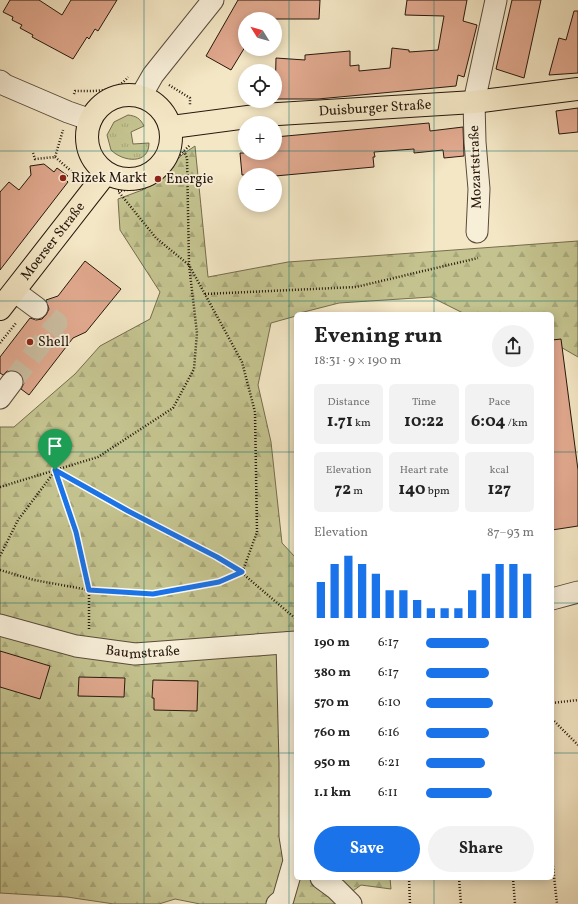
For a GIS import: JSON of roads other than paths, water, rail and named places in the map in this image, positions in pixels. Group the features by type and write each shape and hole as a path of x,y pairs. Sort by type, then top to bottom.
{"main road":[{"name":"Duisburger Straße","path":"172,127 262,115 474,102 578,90"},
{"path":"124,95 141,96 152,102 162,111 172,127 172,138 169,153 161,166 150,175 135,180 120,179 112,182 98,167 89,149 87,139 91,120 99,108 110,100 124,95"},
{"name":"Moerser Straße","path":"0,309 14,291 112,182"}],"street":[{"path":"141,96 153,76 213,0"},
{"name":"Mozartstraße","path":"477,232 479,189 475,142 474,102 496,0"},
{"path":"2,86 91,120"},
{"path":"14,291 37,308"},
{"path":"554,598 578,592"},
{"name":"Baumstraße","path":"0,625 22,632 89,648 135,654 292,643 290,836 294,856"},
{"name":"Baumstraße","path":"277,904 283,899 294,864"},
{"path":"324,880 336,889 351,904"}],"tunnel":[{"path":"12,382 57,323 37,308"}],"place":[{"name":"Rizek Markt","path":"63,178"},
{"name":"Energie","path":"158,179"},
{"name":"Shell","path":"30,342"}]}
